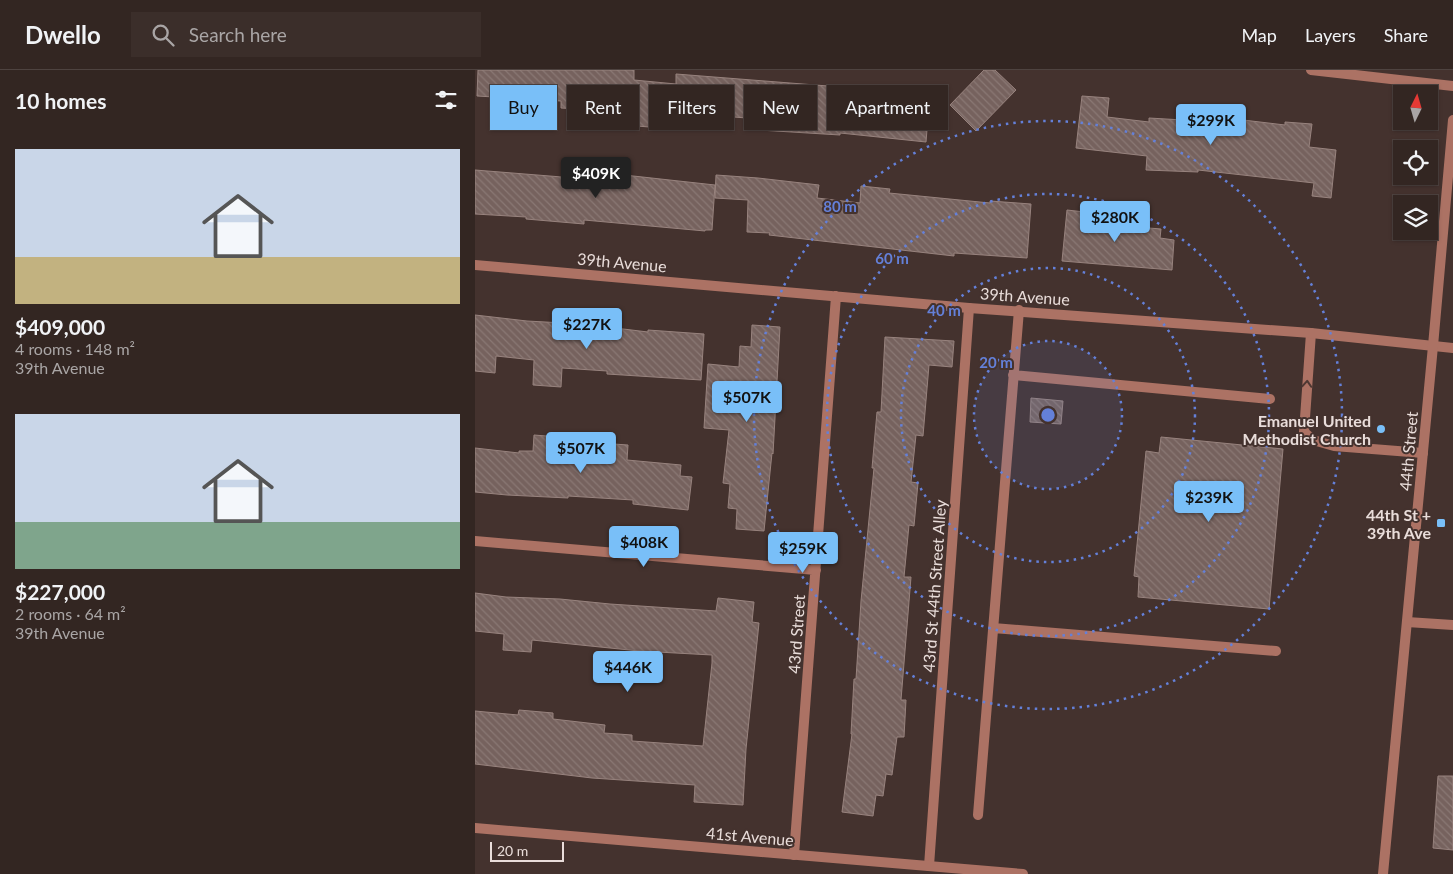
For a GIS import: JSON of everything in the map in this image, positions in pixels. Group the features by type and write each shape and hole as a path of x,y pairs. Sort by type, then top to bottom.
{"street":[{"path":"1311,70 1453,86"},
{"name":"44th Street","path":"1383,874 1453,120"},
{"name":"39th Avenue","path":"475,265 969,308 1019,310 1311,334 1453,348"},
{"name":"43rd Street","path":"794,855 836,296"},
{"name":"43rd St 44th Street Alley","path":"929,866 969,308"},
{"path":"978,815 1019,310"},
{"path":"1311,334 1304,432 1313,440 1334,446 1423,454"},
{"path":"1013,375 1270,399"},
{"path":"475,540 816,570"},
{"path":"1407,622 1453,626"},
{"path":"993,628 1276,651"},
{"name":"41st Avenue","path":"475,828 1023,874"}],"building":[{"path":"478,70 634,70 634,80 676,84 676,74 815,85 744,85 744,118 734,117 734,85 649,85 649,127 639,126 639,85 567,85 567,108 561,108 561,101 557,101 557,85 490,85 490,97 477,96"},
{"path":"984,70 995,70 1016,90 976,131 950,105"},
{"path":"817,85 827,86 827,130 927,130 926,142 840,133 840,135 759,130 817,130"},
{"path":"1082,96 1109,98 1107,117 1149,122 1149,118 1217,122 1218,117 1285,125 1285,122 1312,124 1309,147 1336,150 1331,198 1312,196 1314,183 1198,170 1198,172 1146,170 1147,156 1076,148"},
{"path":"475,170 562,177 563,171 597,175 597,172 715,185 712,230 705,231 584,220 584,224 526,219 526,217 475,214"},
{"path":"716,175 819,185 817,198 860,203 861,186 890,189 889,193 990,203 990,201 1031,204 1027,258 954,253 954,256 769,235 770,233 747,232 748,200 715,198"},
{"path":"1067,210 1102,214 1101,218 1138,220 1137,227 1161,229 1160,238 1174,240 1172,270 1062,261"},
{"path":"475,315 527,321 582,324 648,332 648,330 704,334 701,380 607,374 607,371 562,368 561,387 533,385 534,360 496,356 495,373 475,371"},
{"path":"752,325 780,327 773,454 764,531 736,529 737,509 728,508 730,484 723,483 729,430 704,428 708,364 739,367 740,346 751,347"},
{"path":"885,337 954,341 952,367 929,365 923,436 916,435 911,482 918,483 914,526 909,525 904,577 911,577 901,700 906,700 904,737 897,737 892,775 886,774 883,796 876,795 873,816 842,812 852,734 854,679 856,679 877,412 881,412"},
{"path":"1031,398 1063,401 1061,424 1030,422"},
{"path":"534,435 571,438 571,441 628,445 627,460 681,465 680,476 692,477 688,510 633,504 633,500 475,492 475,448 519,453 519,451 533,451"},
{"path":"1161,437 1283,449 1269,609 1138,597 1139,577 1134,576 1146,451 1159,453"},
{"path":"475,593 506,597 560,599 716,611 718,598 754,602 752,622 759,623 746,749 743,805 694,802 695,785 592,778 475,764 475,711 518,715 519,710 553,713 553,719 605,725 604,733 632,735 632,741 703,746 712,655 639,651 532,640 531,652 503,650 504,634 475,631"},
{"path":"1438,776 1453,776 1453,850 1433,848"}],"place":[{"name":"Emanuel United Methodist Church","path":"1381,429"},
{"name":"44th St + 39th Ave","path":"1441,523"}]}
